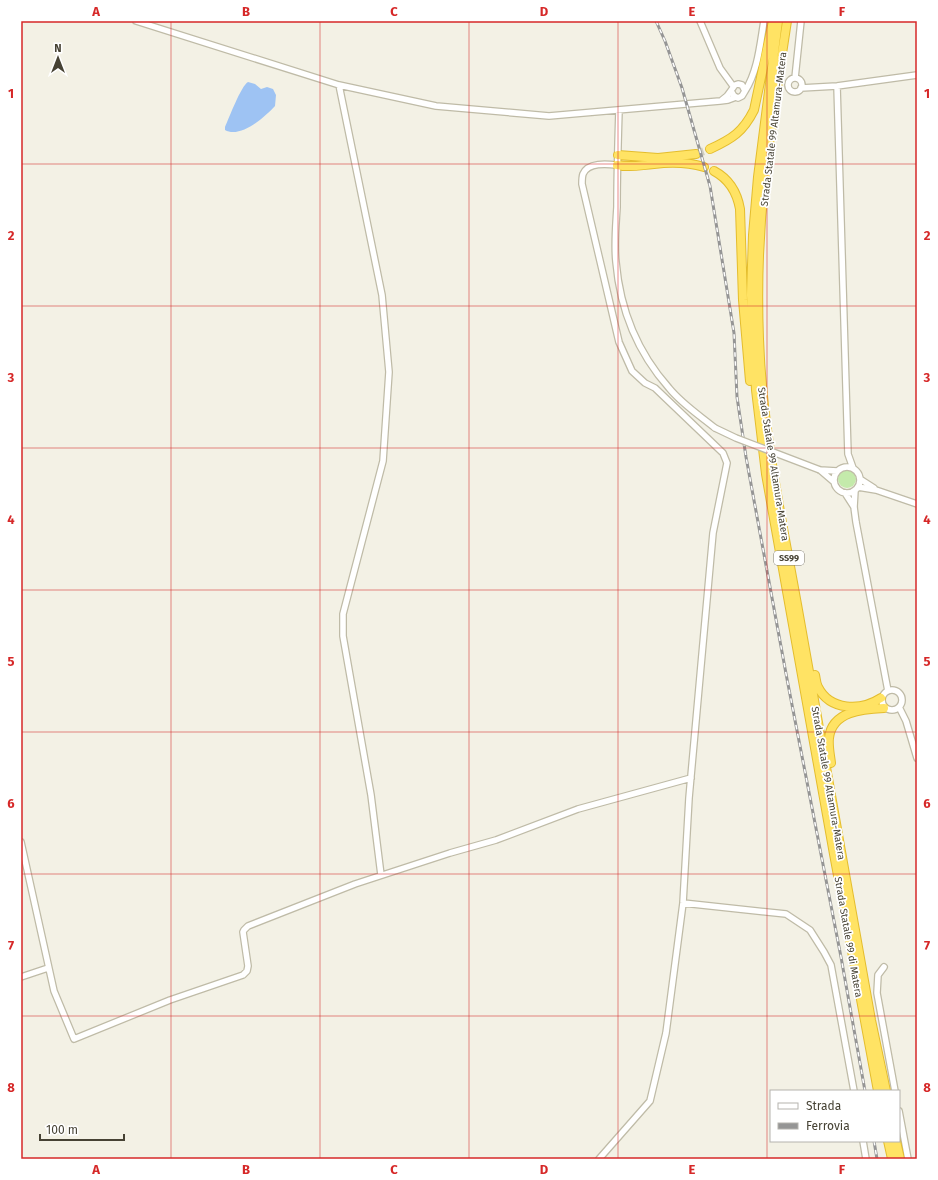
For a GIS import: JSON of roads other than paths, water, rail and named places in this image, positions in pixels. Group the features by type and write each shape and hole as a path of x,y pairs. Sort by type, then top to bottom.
{"highway":[{"path":"710,149 726,142 738,132 748,122 754,110 773,21"},
{"name":"Strada Statale 99 di Matera","path":"778,21 758,177 753,235 751,295 756,390 766,474 878,1090"},
{"name":"Strada Statale 99 Altamura-Matera","path":"787,21 765,179 761,236 758,294 762,390 773,468 789,559 871,1020 886,1090"},
{"path":"618,155 658,158 696,154"},
{"path":"617,165 636,167 652,164 681,163 704,167"},
{"path":"714,171 726,179 731,185 738,200 740,209 743,300 748,364 754,416 766,474"},
{"path":"789,559 805,621 817,686 831,701 842,706 854,707 869,705 881,698"},
{"path":"854,922 851,887 830,757 829,737 837,720 845,714 870,708 884,708"},
{"path":"888,1142 892,1159"},
{"path":"896,1142 900,1159"}],"street":[{"path":"136,21 339,85 436,106 549,116 720,101 742,96 753,75 764,21"},
{"path":"700,21 720,68 732,88 732,95 736,97"},
{"path":"795,78 801,21"},
{"path":"720,101 727,96 736,84 745,82 753,75"},
{"path":"801,88 801,81 795,78 789,80 788,87 791,91 796,92 801,88 837,86 917,75"},
{"path":"740,84 744,87 745,91"},
{"path":"339,85 382,295 389,372 383,461 343,614 343,636 371,795 380,875"},
{"path":"837,86 848,454 853,468"},
{"path":"619,110 616,261 619,287 626,314 639,346 670,389 683,402 715,428 736,438 820,470 834,482 838,489 845,493 854,507"},
{"path":"599,1159 650,1101 666,1033 683,903 691,778 713,533 727,463 723,453 655,388 645,383 632,371 619,342 582,184 583,175 591,166 602,164 617,165"},
{"path":"834,482 833,478 848,454"},
{"path":"820,470 839,469 849,466 858,472 860,479 856,489 854,507 888,690"},
{"path":"860,479 876,490 917,504"},
{"path":"845,493 856,489 876,490"},
{"path":"888,690 895,690 900,694 902,701 899,707 894,710 884,708 881,702 881,698 888,690"},
{"path":"899,707 906,722 917,758"},
{"path":"21,842 54,991 74,1039 170,1000 243,974 247,971 248,966 243,935 246,928 380,875 496,840 578,809 691,778"},
{"path":"683,903 786,914 810,930 831,965 854,1090"},
{"path":"884,967 878,975 877,993 895,1090"},
{"path":"21,977 48,968"},
{"path":"900,1116 908,1159"},
{"path":"863,1142 866,1159"}],"water":[{"path":"248,82 255,84 261,89 267,87 273,89 276,95 275,106 252,126 238,132 225,130 239,96"}],"tunnel":[{"path":"696,154 710,149"}],"railway":[{"path":"656,21 682,88 710,186 734,333 737,397 746,457 865,1090"},
{"path":"874,1142 877,1159"}]}
